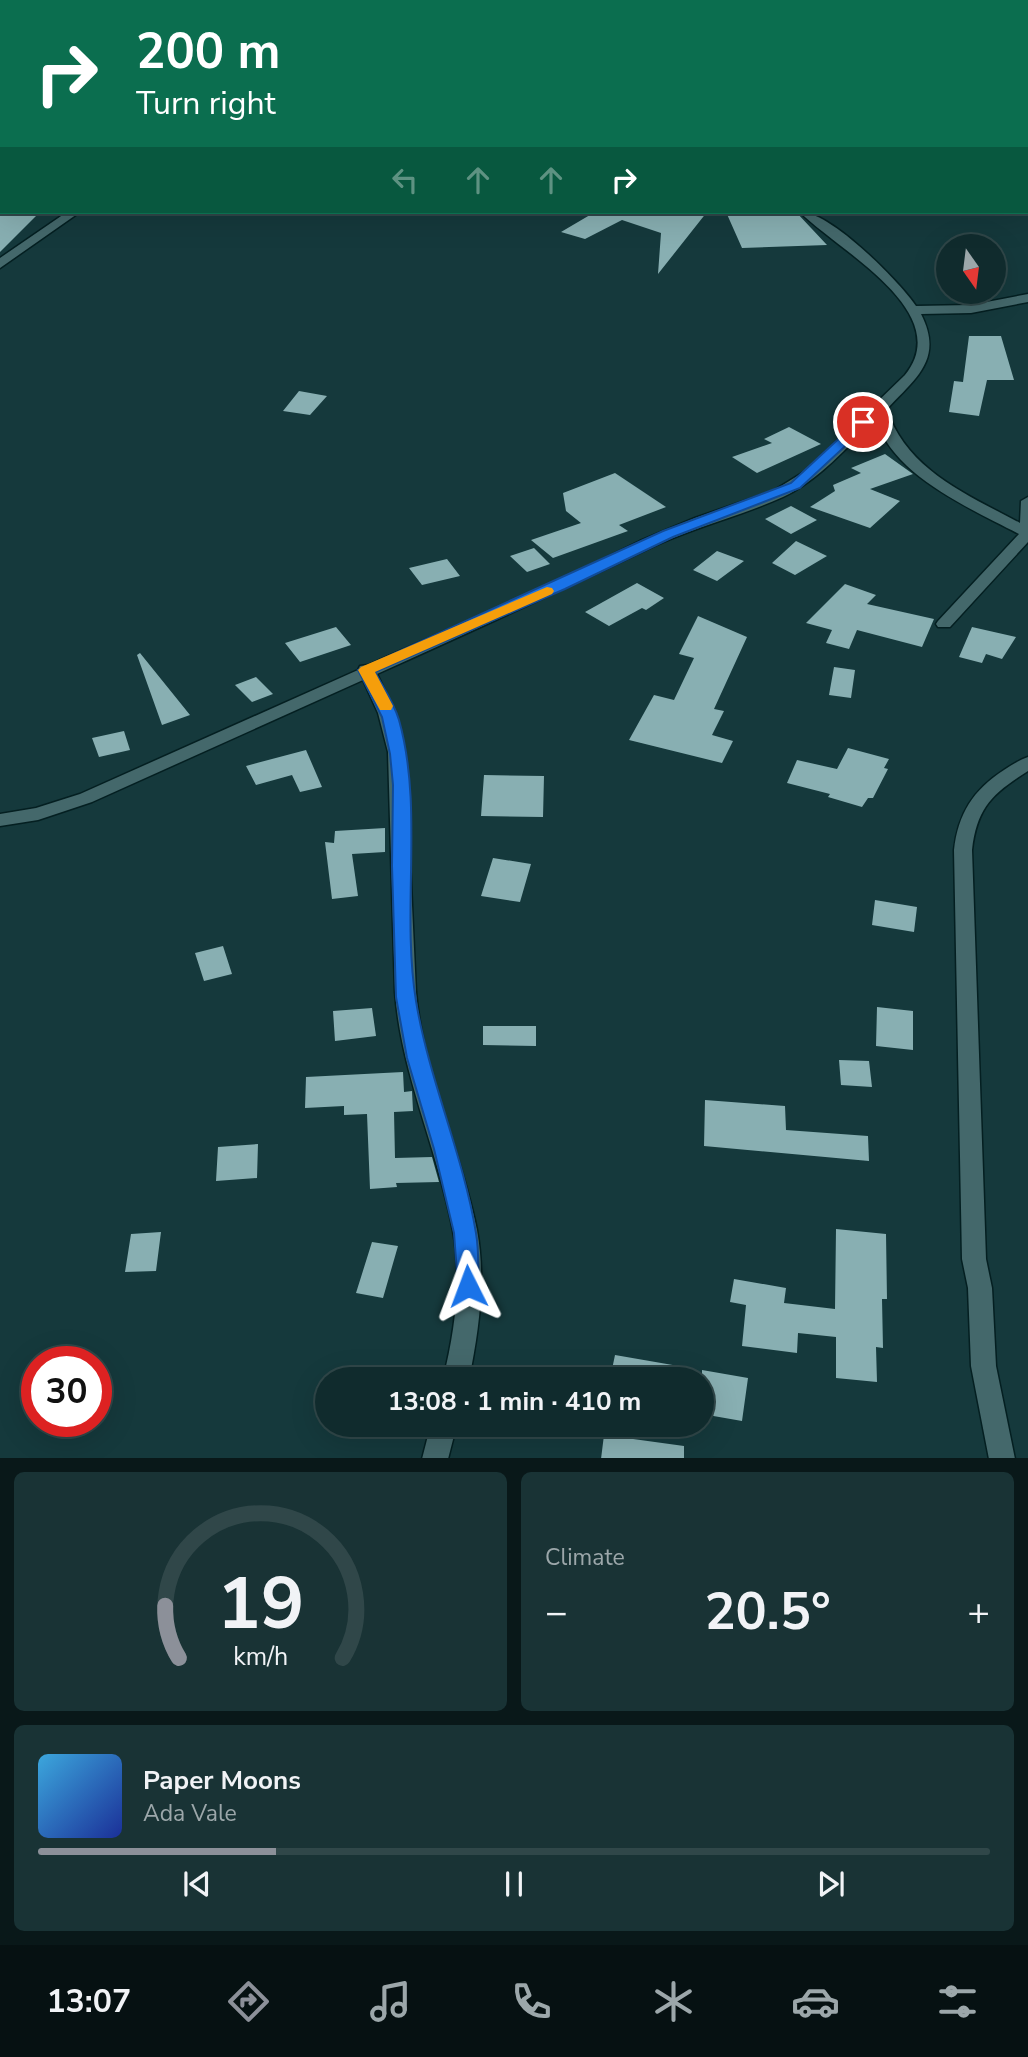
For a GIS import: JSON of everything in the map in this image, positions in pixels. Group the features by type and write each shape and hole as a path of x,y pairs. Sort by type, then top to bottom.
{"street":[{"path":"0,264 71,214"},
{"path":"0,820 38,814 86,799 366,670 560,586 668,534 795,485 880,408 921,359 923,341 914,310 875,267 809,214"},
{"path":"914,310 978,308 1028,298"},
{"path":"880,408 888,433 909,458 946,487 1028,533"},
{"path":"944,624 1028,533 1028,501"},
{"path":"366,670 390,717 402,785 402,900 408,1009 416,1058 444,1149 465,1233 468,1286 458,1367"},
{"path":"1002,1458 990,1407 981,1335 980,1282 974,1259 963,850 964,829 972,808 991,786 1028,762"},
{"path":"435,1458 441,1437"}],"building":[{"path":"0,214 38,214 0,252"},
{"path":"592,214 705,214 658,274 661,233 622,220 585,239 561,232"},
{"path":"727,214 798,214 827,245 742,248"},
{"path":"969,336 1001,336 1014,380 987,380 979,416 949,412 954,381 963,382"},
{"path":"299,391 327,396 310,415 283,411"},
{"path":"789,427 821,444 757,473 732,457 772,443 764,439"},
{"path":"885,454 913,474 870,489 900,501 870,528 810,507 835,491 833,485 861,473 851,468"},
{"path":"615,473 666,507 619,525 628,531 553,558 531,540 581,523 566,511 563,493"},
{"path":"791,506 817,520 791,534 765,519"},
{"path":"796,541 827,556 795,575 772,563"},
{"path":"534,548 550,564 527,572 510,556"},
{"path":"717,551 744,561 717,581 693,570"},
{"path":"447,559 460,576 422,585 409,568"},
{"path":"637,583 664,598 646,610 642,608 609,626 585,612"},
{"path":"845,584 876,595 867,604 934,619 922,647 857,630 849,649 826,643 832,630 806,623"},
{"path":"698,616 747,637 714,709 724,711 712,735 733,741 722,763 629,740 654,695 674,700 694,658 679,654"},
{"path":"336,627 351,645 300,662 285,643"},
{"path":"972,627 1016,637 1002,659 986,654 982,663 959,657"},
{"path":"140,653 190,715 162,725 137,655"},
{"path":"834,667 855,670 851,698 829,695"},
{"path":"256,677 273,694 252,702 235,685"},
{"path":"124,731 130,750 99,757 92,738"},
{"path":"848,748 889,759 884,768 888,769 873,798 868,798 862,807 828,797 830,794 787,783 797,760 837,769"},
{"path":"306,750 322,787 300,792 292,775 256,785 246,766"},
{"path":"484,775 544,776 543,817 481,816"},
{"path":"385,828 385,852 352,854 358,896 332,899 325,842 334,843 335,831"},
{"path":"493,858 531,864 520,902 481,896"},
{"path":"875,900 917,907 914,932 872,925"},
{"path":"223,946 232,974 204,981 195,953"},
{"path":"877,1007 913,1011 913,1050 876,1046"},
{"path":"372,1008 376,1036 335,1041 333,1011"},
{"path":"483,1026 536,1026 536,1046 483,1045"},
{"path":"839,1060 869,1061 872,1087 841,1085"},
{"path":"403,1072 404,1092 412,1091 413,1111 394,1112 395,1158 432,1157 439,1182 396,1183 397,1187 370,1189 367,1114 344,1115 344,1106 305,1108 306,1077"},
{"path":"705,1100 785,1106 786,1130 868,1136 869,1161 704,1146"},
{"path":"258,1144 257,1178 216,1181 218,1147"},
{"path":"836,1229 886,1234 887,1299 882,1299 883,1348 876,1347 877,1382 836,1378 836,1337 798,1333 797,1353 742,1346 746,1305 730,1302 734,1279 786,1288 784,1303 835,1309"},
{"path":"161,1232 156,1271 125,1272 131,1234"},
{"path":"372,1242 398,1246 383,1298 356,1293"},
{"path":"615,1355 684,1367 612,1367"},
{"path":"714,1372 748,1378 742,1421 714,1416"},
{"path":"604,1437 684,1446 684,1458 601,1458"}],"slow traffic":[{"path":"385,706 366,670 547,591"}],"route":[{"path":"468,1286 465,1233 444,1149 416,1058 406,997 400,828 402,785 398,754 390,717 366,670 560,586 668,534 778,494 811,473 863,422"}]}
